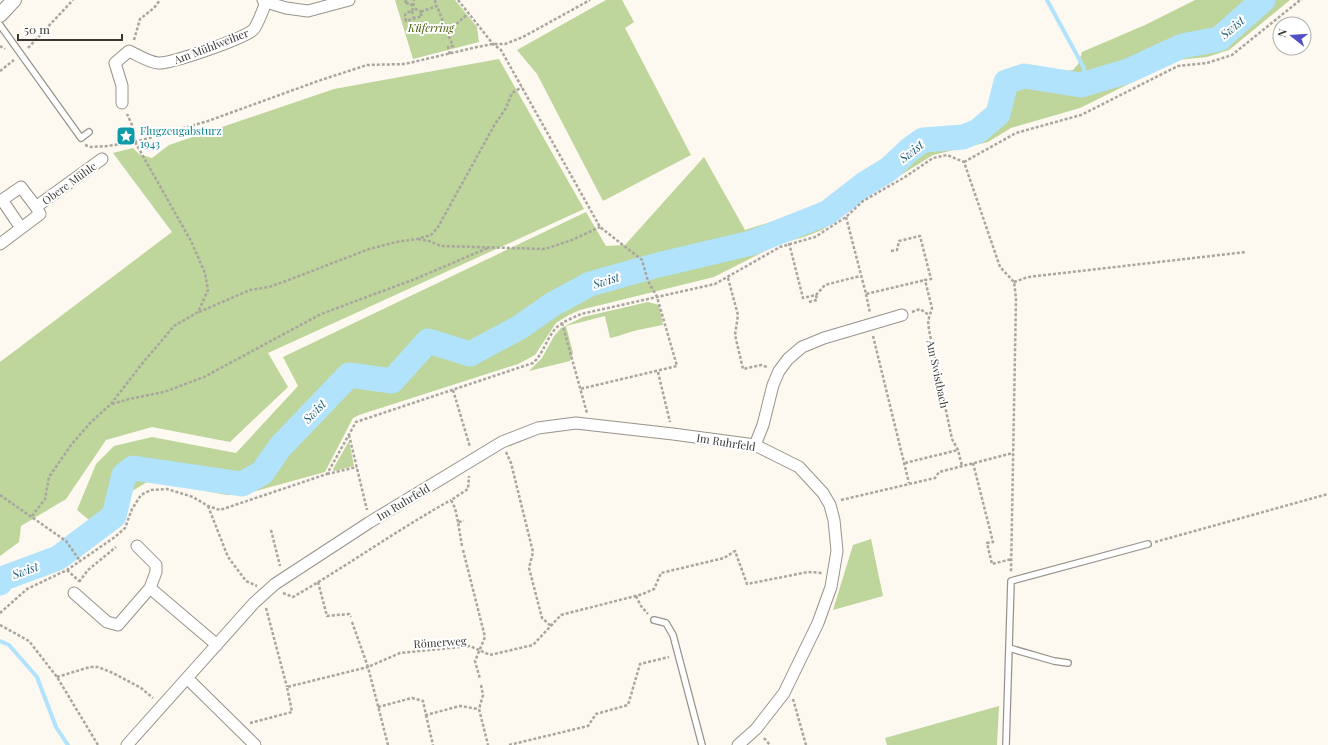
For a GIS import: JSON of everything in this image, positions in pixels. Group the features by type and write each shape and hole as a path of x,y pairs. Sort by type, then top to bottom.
{"street":[{"path":"0,15 14,0"},
{"path":"265,1 286,8 308,11 349,0"},
{"name":"Am Mühlweiher","path":"130,51 156,63 165,63 188,56 242,36 254,29 265,1"},
{"path":"122,103 122,86 115,63 130,51"},
{"name":"Obere Mühle","path":"36,207 102,159"},
{"name":"Obere Mühle","path":"0,244 40,214 21,187 2,200 21,228"},
{"path":"755,445 763,424 773,385 779,371 788,359 802,347 824,338 902,315"},
{"name":"Im Ruhrfeld","path":"127,745 188,679 254,603 280,581 370,522 502,442 538,428 576,424 673,434 755,445 799,467 823,493 830,505 834,520 837,551 831,587 818,623 784,693 756,730 738,745"},
{"path":"74,593 107,622 118,625 150,588 156,572 156,565 137,546"},
{"path":"150,588 217,645"},
{"path":"188,679 255,745"}],"lane":[{"path":"0,25 81,138 88,132"},
{"path":"1006,745 1011,581 1148,544"},
{"path":"654,620 666,623 673,635 702,745"},
{"path":"1009,648 1054,661 1068,663"}],"path":[{"path":"0,71 21,55 73,0"},
{"path":"130,51 140,19 154,8 160,0"},
{"path":"406,0 405,4 409,3 413,8 422,12 436,7"},
{"path":"414,0 414,19"},
{"path":"435,0 436,7 438,6 453,46 448,47 450,54"},
{"path":"458,0 493,44 502,50 600,227 642,260 648,281 657,297 664,319 677,366 658,372 654,371 580,389"},
{"path":"81,138 86,146 91,147 116,146 135,142 208,121 367,65 405,64 493,44 505,44 523,37 590,0"},
{"path":"964,162 1016,132 1081,115 1178,66 1207,63 1232,55 1302,0"},
{"path":"413,8 406,12 406,21 422,16 420,12 422,12"},
{"path":"447,32 469,13"},
{"path":"32,516 45,499 49,477 71,445 91,422 112,404 141,365 174,326 198,312 250,290 269,287 369,249 431,235 438,227 495,124 506,108 512,93 522,87"},
{"path":"122,103 132,124 135,142 190,242 205,273 208,290 198,312"},
{"path":"326,474 356,422 533,363 540,357 556,328 562,323 581,314 715,284 728,278 780,247 789,243 815,237 846,217 863,201 905,177 933,158 947,155 964,162 1000,267 1014,282 1016,298 1011,581"},
{"path":"846,217 860,276 866,294 909,483"},
{"path":"417,239 429,241 441,246 545,248 572,240 600,227"},
{"name":"Am Swistbach","path":"891,251 897,250 899,241 920,236 931,278 925,280 932,308 928,321 932,348 952,439 958,450 962,466"},
{"path":"789,243 803,298 816,295 825,285 860,276"},
{"path":"112,404 164,392 204,377 321,314 415,280 490,247"},
{"path":"1014,282 1028,277 1246,252"},
{"path":"728,278 738,315 735,335 742,369 761,365 779,371"},
{"path":"866,294 925,280"},
{"path":"809,302 817,300 816,295"},
{"path":"902,315 920,309 930,315"},
{"path":"562,323 590,425"},
{"path":"658,372 673,434"},
{"path":"453,390 467,440 475,458"},
{"name":"Im Ruhrfeld","path":"349,434 370,522"},
{"path":"502,442 511,464 533,552 529,568 542,618 550,626"},
{"path":"905,463 958,450"},
{"path":"830,505 842,500 935,478 939,472 1013,453"},
{"path":"973,463 993,542 987,543 992,564 1012,559"},
{"path":"271,530 280,568 280,592 293,596 468,489 470,472 465,465"},
{"path":"0,613 27,589 67,570 115,537 124,528 132,508 141,495 151,490 167,489 192,497 208,506 220,510 326,474 357,467"},
{"path":"1148,544 1328,494"},
{"path":"0,495 66,541 80,561"},
{"path":"451,500 455,508 462,546"},
{"path":"208,506 228,557 246,581"},
{"path":"458,522 464,521"},
{"path":"74,593 79,587 79,581 88,570 116,547"},
{"path":"463,550 485,638 475,661 480,679"},
{"name":"Römerweg","path":"368,667 400,653 470,646 490,655 533,645 561,615 643,594 654,589 661,573 724,558 735,551 747,584 808,572 833,574"},
{"path":"67,570 79,581"},
{"path":"318,582 327,616 349,614 351,617"},
{"path":"237,728 292,712 287,687 262,596"},
{"path":"636,596 641,606 654,620"},
{"path":"352,622 368,667 388,745"},
{"path":"0,626 29,641 57,677 98,745"},
{"path":"509,745 588,726 596,714 628,706 640,664 678,655"},
{"path":"57,677 90,667 98,667 141,688 162,706"},
{"path":"287,687 368,667"},
{"path":"481,685 483,695 479,709 488,745"},
{"path":"784,693 794,700 806,745"},
{"path":"378,707 412,698 423,701 433,745"},
{"path":"426,714 460,706 479,709"}],"green space":[{"name":"Küferring","path":"395,0 455,0 477,27 479,42 413,59"},
{"path":"606,0 622,0 634,22 625,28 691,155 603,201 537,74 517,50"},
{"path":"1195,0 1290,0 1229,50 1207,57 1177,60 1080,108 1011,128 988,142 933,155 862,199 822,230 779,244 714,277 580,310 556,323 535,355 518,364 359,415 353,418 325,472 252,492 227,495 167,484 147,482 129,493 115,518 101,530 77,510 96,464 114,446 152,437 236,453 298,386 283,357 586,212 606,246 625,245 704,157 745,230 787,217 822,203 911,138 931,132 959,130 977,122 991,109 999,82 1003,76 1010,71 1027,65 1066,71 1073,70 1078,64 1082,52 1145,25"},
{"path":"499,59 584,209 268,353 288,387 230,442 152,427 106,440 66,499 21,526 19,542 0,556 0,362 172,232 113,153 133,148 139,154 152,158 169,145 334,89"},
{"path":"648,302 659,305 663,325 610,338 605,316 566,326 573,353 570,361 529,371 542,358 554,336 561,328 583,317"},
{"path":"349,441 354,466 334,471 333,469"},
{"path":"871,539 883,596 833,610 853,545"},
{"path":"999,706 997,745 887,745 885,738"}],"waterway":[{"path":"1047,0 1084,68 1081,85"},
{"name":"Swist","path":"0,583 4,578 58,558 114,516 124,475 133,468 242,484 262,473 280,447 349,375 392,381 428,341 470,354 520,327 553,304 590,284 658,265 751,243 827,213 863,185 889,169 909,150 923,140 963,137 978,131 998,114 1006,82 1024,76 1081,85 1128,71 1182,46 1219,39 1263,0"},
{"path":"0,641 9,645 37,677 56,727 68,745"}],"place":[{"name":"Flugzeugabsturz 1943","path":"126,136"}]}
